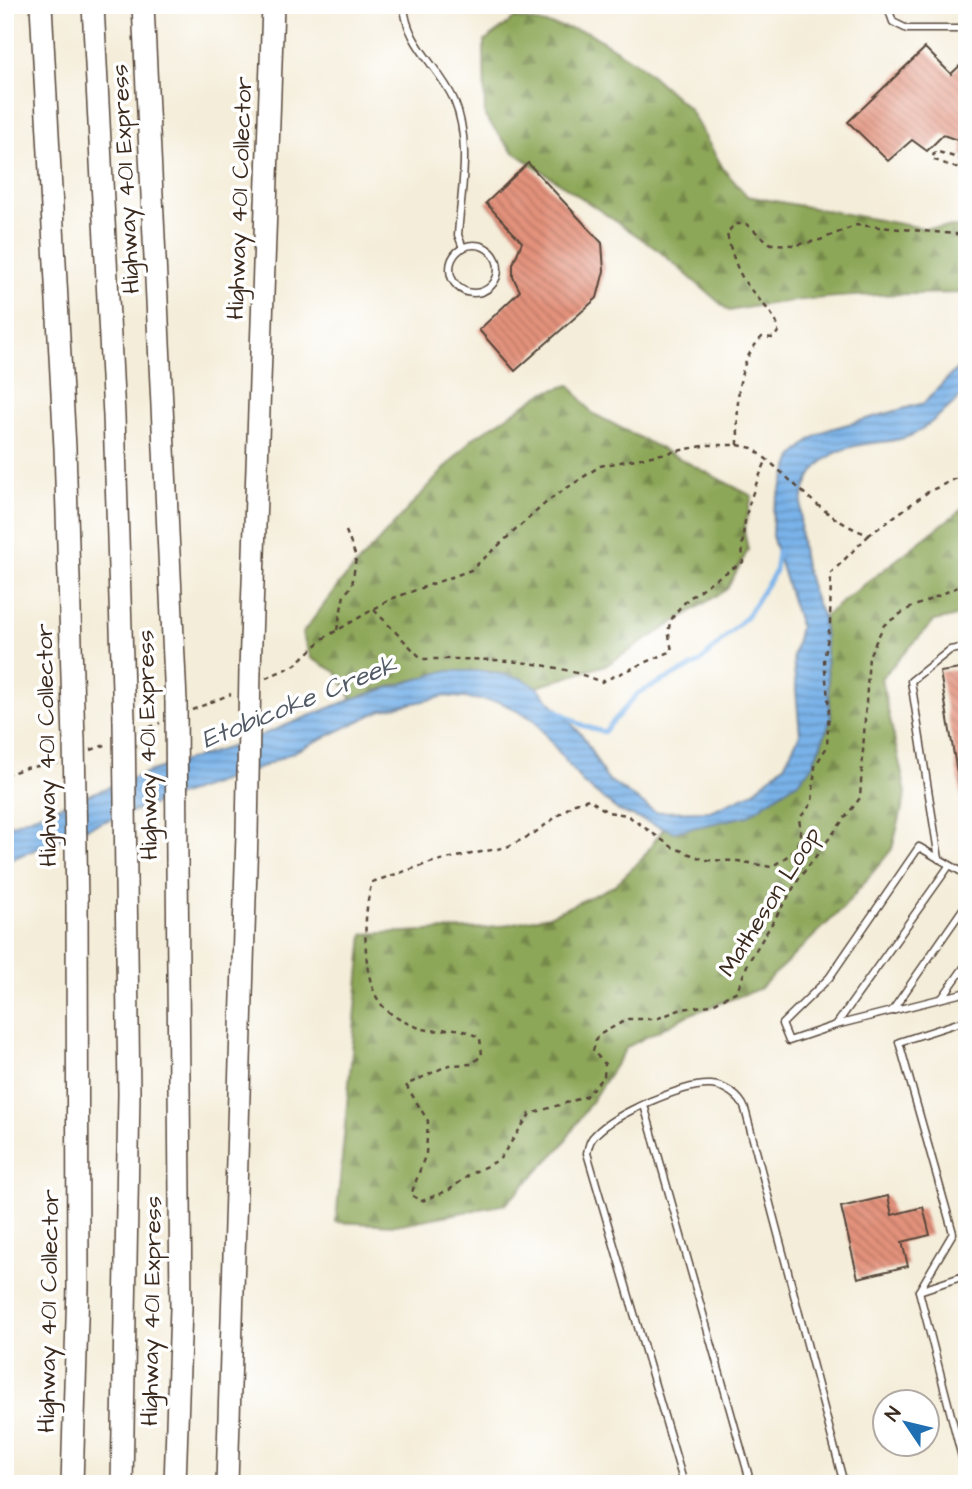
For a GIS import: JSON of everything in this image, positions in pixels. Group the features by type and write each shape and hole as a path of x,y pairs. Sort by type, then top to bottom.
{"highway":[{"name":"Highway 401 Collector","path":"41,5 65,448 77,750 78,1287 72,1484"},
{"name":"Highway 401 Express","path":"93,5 114,416 124,732 130,1094 122,1484"},
{"path":"264,5 269,95"},
{"name":"Highway 401 Collector","path":"226,1484 254,676 273,5"},
{"name":"Highway 401 Express","path":"144,7 175,712 181,1308 175,1484"}],"lane":[{"path":"404,5 410,35 442,77 462,127 464,148 458,235 463,248"},
{"path":"887,5 893,22 907,29 967,29"},
{"path":"478,246 486,249 496,261 496,276 487,288 480,292 465,292 453,282 450,267 457,253 463,248 478,246"},
{"path":"939,859 911,681 950,650 967,647"},
{"path":"965,872 949,866 919,847 829,978 782,1024 789,1041 836,1025 967,992"},
{"path":"836,1025 949,866"},
{"path":"892,1011 967,903"},
{"path":"942,998 967,962"},
{"path":"967,1020 899,1042 953,1233 919,1291 967,1477"},
{"path":"684,1484 587,1153 595,1135 610,1122 644,1105 695,1087 709,1085 731,1092 743,1102 844,1484"},
{"path":"644,1105 751,1484"},
{"path":"919,1291 967,1275"}],"path":[{"path":"961,161 959,169 932,159 935,151 967,161"},
{"path":"738,445 741,370 751,349 762,337 774,338 779,330 776,318 746,283 732,251 727,234 734,224 746,224 771,244 796,245 820,240 857,225 967,235"},
{"path":"254,676 295,665 324,638 374,610 426,585 471,570 549,500 600,466 708,445 752,448 826,514 843,526 869,535 929,492 967,473"},
{"path":"374,610 422,659 488,659 568,668 601,681 672,651 668,627 677,610 701,589 743,562 741,534 747,504 767,459"},
{"path":"337,630 344,595 352,586 356,557 346,531"},
{"name":"Matheson Loop","path":"869,535 831,573 830,625 824,661 829,707 827,747 815,766 812,803 799,819 801,831 793,854 772,867 738,861 705,860 673,847 626,816 607,812 589,799 575,803 533,834 507,847 436,861 372,882 367,897 366,941 371,978 380,1003 399,1020 429,1031 458,1028 480,1038 481,1055 472,1064 449,1065 406,1085 428,1121 426,1153 411,1195 422,1201 449,1190 472,1173 499,1160 530,1114 585,1097 604,1076 605,1064 593,1051 597,1036 628,1019 656,1019 682,1009 711,1005 737,991 748,963 800,877 860,798 869,656 884,625 906,610 950,593 967,583"},
{"path":"5,775 232,693"}],"green space":[{"path":"515,18 588,32 640,65 689,109 724,170 747,196 923,228 967,227 967,293 818,299 729,311 658,250 511,150 485,117 484,42"},
{"path":"570,385 592,413 752,496 744,530 748,550 727,589 608,664 537,687 515,677 468,671 421,678 352,699 336,672 311,658 302,634 341,582 472,439 543,393"},
{"path":"967,505 967,614 934,621 881,678 906,793 892,849 844,907 759,989 688,1015 627,1047 562,1146 506,1204 396,1225 336,1222 363,934 489,928 549,916 614,886 642,859 670,819 747,816 831,720 823,617"}],"water":[{"name":"Etobicoke Creek","path":"967,358 967,392 933,421 903,438 840,451 814,471 805,489 800,533 808,579 823,617 831,720 811,768 799,781 747,816 674,832 619,811 583,783 533,719 500,702 446,696 382,710 262,767 94,825 5,862 5,827 151,771 234,746 352,699 445,671 484,671 521,678 537,687 583,736 606,778 655,812 710,811 752,793 784,765 800,734 793,656 800,627 772,536 773,510 793,457 810,440 827,430 924,403"}],"building":[{"path":"925,48 951,74 967,59 967,156 962,156 963,142 943,135 927,151 912,140 888,161 848,122"},
{"path":"528,163 602,243 604,271 597,298 515,371 479,330 520,291 513,277 513,264 522,242 486,203"},
{"path":"967,668 967,820 965,820 940,672"},
{"path":"888,1196 892,1215 923,1207 930,1235 902,1242 908,1266 858,1278 841,1207"}],"waterway":[{"path":"557,710 581,725 604,732 638,693 699,663 746,617 775,572 778,550"}]}
